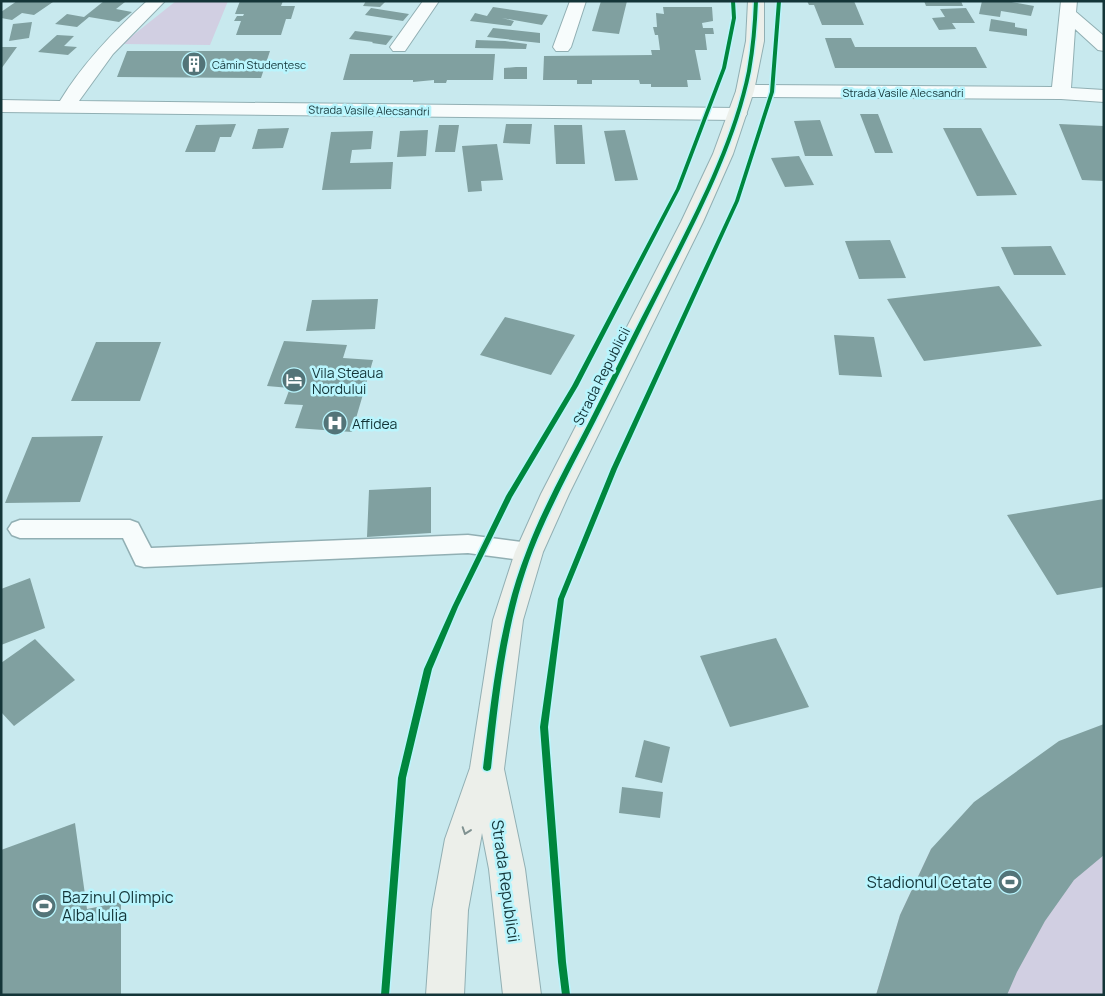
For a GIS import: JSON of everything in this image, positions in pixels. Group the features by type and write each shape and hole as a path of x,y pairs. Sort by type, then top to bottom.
{"main road":[{"name":"Strada Republicii","path":"445,995 450,910 463,839 487,768 508,620 529,552 555,494 692,222 723,154 741,103 755,41 756,1"},
{"name":"Strada Republicii","path":"487,768 507,869 522,995"}],"street":[{"path":"66,107 88,70 157,1"},
{"path":"399,47 431,1"},
{"path":"562,47 578,1"},
{"path":"1068,7 1104,46"},
{"path":"1061,93 1068,7"},
{"name":"Strada Vasile Alecsandri","path":"1,106 741,103 1061,93 1104,96"}],"lane":[{"path":"20,529 130,530 144,558 468,544 529,552"}],"shaded area":[{"path":"176,1 228,1 210,45 122,44"},
{"name":"Stadionul Cetate","path":"1104,724 1104,995 876,995 900,915 931,849"}],"building":[{"path":"17,1 53,2 34,15 22,13 12,20 1,18 1,12"},
{"path":"104,1 125,2 116,9 132,12 119,22 89,17 77,27 55,24 67,14 84,17"},
{"path":"240,1 283,1 281,6 295,6 291,19 286,19 281,35 236,35 241,21 234,21 237,16 243,16 244,14 235,14"},
{"path":"366,1 386,1 380,7 363,6"},
{"path":"601,1 627,1 619,34 592,31"},
{"path":"807,1 854,1 864,25 822,25 814,5 809,5"},
{"path":"924,1 961,1 963,6 926,6"},
{"path":"982,1 1006,1 1034,6 1031,16 1001,11 1000,17 979,14"},
{"path":"493,7 548,15 542,25 502,18 514,21 511,26 470,21 475,13 487,16"},
{"path":"663,7 712,7 713,21 702,23 703,28 713,28 714,34 705,34 707,50 695,50 701,80 687,80 688,87 651,87 651,84 640,84 639,80 592,80 592,84 577,84 577,80 543,80 544,56 652,55 651,50 660,50 658,35 655,35 653,27 657,27 656,13 664,14"},
{"path":"371,8 409,14 403,21 365,15"},
{"path":"966,8 975,23 952,23 956,29 939,30 932,18 945,17 940,9"},
{"path":"991,19 1015,23 1015,27 1027,29 1027,36 989,31"},
{"path":"32,22 29,38 9,41 13,24"},
{"path":"493,28 540,33 540,43 487,37"},
{"path":"355,31 393,36 386,45 349,39"},
{"path":"57,35 74,36 64,46 77,47 68,55 38,52"},
{"path":"825,38 851,38 855,47 976,47 987,68 835,68"},
{"path":"476,40 527,44 526,49 475,48"},
{"path":"1,47 17,47 1,69"},
{"name":"Cămin Studențesc","path":"127,51 270,51 261,78 117,77"},
{"path":"350,54 495,54 493,80 447,80 446,83 434,83 434,80 413,82 413,80 343,80"},
{"path":"527,67 527,79 504,79 504,68"},
{"path":"860,114 878,114 893,153 875,153"},
{"path":"820,120 833,156 805,156 794,121"},
{"path":"236,124 231,137 220,137 215,152 185,152 196,125"},
{"path":"506,124 532,124 530,144 503,143"},
{"path":"1059,124 1104,126 1104,181 1082,180"},
{"path":"439,125 459,125 455,152 435,152"},
{"path":"554,125 582,125 585,164 556,164"},
{"path":"289,128 283,148 252,149 258,129"},
{"path":"943,128 981,128 1017,195 977,196"},
{"path":"428,130 426,156 397,157 400,131"},
{"path":"625,130 638,180 615,181 604,131"},
{"path":"373,131 371,149 352,150 350,163 393,162 391,189 322,190 331,132"},
{"path":"497,144 503,180 481,181 482,191 468,192 462,146"},
{"path":"799,156 814,185 785,187 771,158"},
{"path":"890,240 906,278 859,279 845,241"},
{"path":"1051,246 1066,275 1014,275 1001,247"},
{"path":"999,286 1042,346 924,361 887,299"},
{"path":"378,299 375,329 306,331 312,300"},
{"path":"505,317 575,335 551,375 480,355"},
{"path":"834,335 874,337 882,377 839,375"},
{"path":"284,341 347,345 343,358 373,360 352,432 295,428 303,405 284,404 290,388 267,386"},
{"path":"96,342 161,342 140,401 71,401"},
{"path":"103,436 80,502 5,503 32,437"},
{"path":"431,487 431,533 367,537 369,490"},
{"path":"1104,499 1104,587 1057,595 1007,515"},
{"path":"30,578 45,628 1,645 1,589"},
{"path":"776,638 809,707 730,727 700,656"},
{"path":"35,639 75,680 14,726 1,712 1,663"},
{"name":"Stadionul Cetate","path":"1104,724 1104,855 1074,880 1045,921 1017,972 1007,995 876,995 900,915 931,849 974,802 1059,741"},
{"path":"644,740 670,747 662,783 635,777"},
{"path":"622,787 663,792 660,818 619,813"},
{"name":"Bazinul Olimpic Alba Iulia","path":"75,823 87,909 121,902 121,995 1,995 1,850"}],"cycle path":[{"path":"385,995 402,778 428,669 455,607 509,496 575,386 678,189 724,68 734,18 733,1"},
{"path":"487,768 501,658 520,576 552,501 685,237 729,140 749,72 754,37 756,1"},
{"path":"566,995 544,727 561,599 614,469 737,201 772,92 779,1"}],"place":[{"name":"Cămin Studențesc","path":"194,64"},
{"name":"Vila Steaua Nordului","path":"294,380"},
{"name":"Affidea","path":"335,423"},
{"name":"Stadionul Cetate","path":"1010,882"},
{"name":"Bazinul Olimpic Alba Iulia","path":"44,906"}]}
